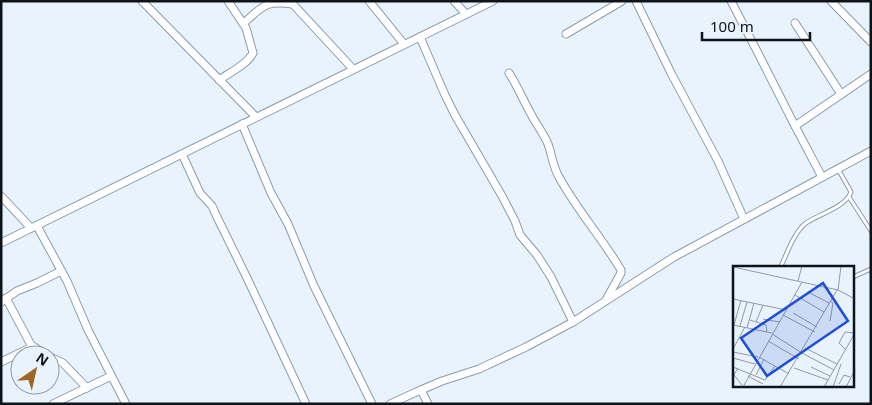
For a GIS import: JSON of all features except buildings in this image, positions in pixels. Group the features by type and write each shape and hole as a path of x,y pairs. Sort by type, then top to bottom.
{"street":[{"path":"142,1 256,117"},
{"path":"219,80 247,61 252,56 253,50 244,23 228,1"},
{"path":"369,1 404,44"},
{"path":"454,1 466,14"},
{"path":"1,243 493,1"},
{"path":"566,34 622,1"},
{"path":"636,1 718,161 744,219"},
{"path":"731,1 822,177"},
{"path":"830,1 871,42"},
{"path":"244,23 268,4 291,3 353,69"},
{"path":"795,23 841,94"},
{"path":"420,37 428,59 455,115 516,221 520,235 551,277 573,322"},
{"path":"510,73 548,144 559,178 575,205 621,270 604,302"},
{"path":"794,126 871,74"},
{"path":"242,124 271,193 288,224 314,286 372,404"},
{"path":"390,404 507,357 573,322 674,257 871,151"},
{"path":"182,154 200,193 212,206 306,404"},
{"path":"1,196 34,227 61,271 126,404"},
{"path":"31,345 4,300 21,289 61,271"},
{"path":"60,362 87,388"},
{"path":"53,404 111,376"},
{"path":"421,390 428,404"}],"lane":[{"path":"781,266 793,240 805,224 841,204 849,197 851,192 838,168"},
{"path":"849,197 871,231"},
{"path":"854,276 871,268"}]}
